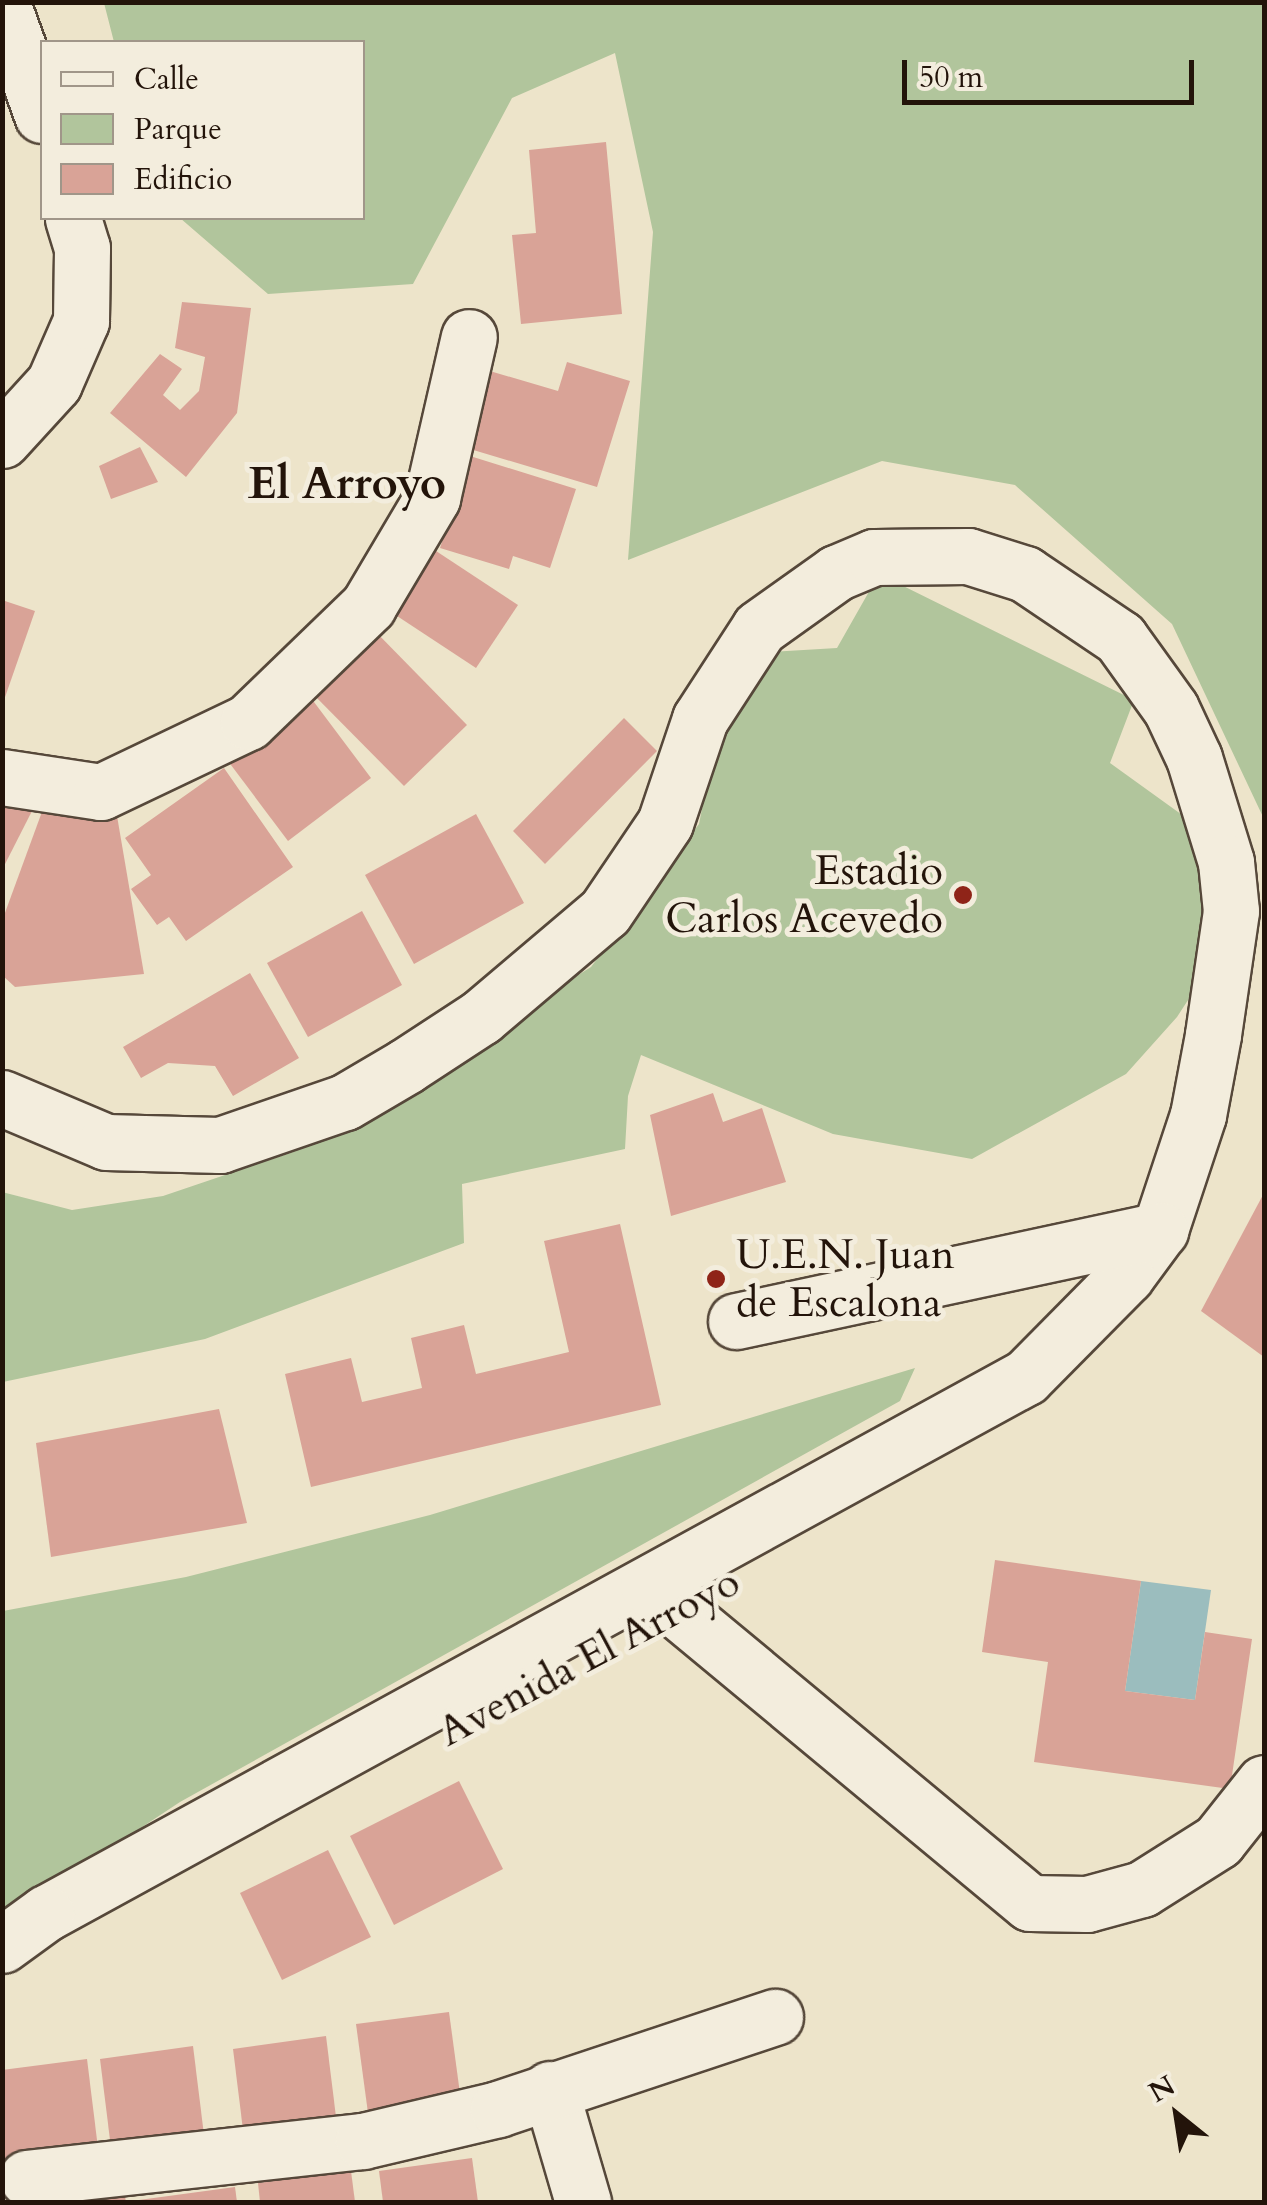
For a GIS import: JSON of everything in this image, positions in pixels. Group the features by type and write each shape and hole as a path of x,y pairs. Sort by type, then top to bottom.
{"street":[{"path":"2,4 40,109"},
{"path":"2,440 54,383 81,321 82,248 74,220"},
{"path":"2,778 101,792 248,722 368,606 432,498 468,337"},
{"name":"Avenida El Arroyo","path":"2,1098 106,1142 154,1146 220,1145 345,1102 481,1017 605,912 665,823 700,719 759,628 836,573 874,557 968,556 1026,574 1120,638 1170,709 1215,820 1230,911 1198,1116 1160,1230 1126,1276 1105,1322 1047,1400 923,1478 661,1598 46,1913 2,1945"},
{"path":"736,1321 1160,1230"},
{"path":"661,1598 1030,1903 1087,1904 1142,1888 1218,1841 1264,1783"},
{"name":"Avenida El Arroyo","path":"2,1987 79,1934 661,1598"},
{"path":"27,2178 363,2141 498,2109 775,2017"},
{"path":"550,2089 583,2202"}],"green space":[{"path":"104,3 1264,3 1264,819 1172,624 1015,485 882,461 628,560 653,232 615,53 512,98 413,284 268,294 182,220 365,220 365,40 113,40"},
{"name":"Estadio Carlos Acevedo","path":"879,574 1134,700 1110,763 1203,830 1214,960 1177,1017 1126,1074 972,1159 833,1134 641,1055 628,1096 625,1149 462,1184 464,1243 205,1339 3,1382 2,1192 72,1210 163,1196 296,1151 591,967 699,824 720,718 770,652 837,648"},
{"path":"915,1368 900,1401 180,1802 3,1919 3,1611 186,1577 430,1515"}],"water":[{"path":"1141,1581 1211,1590 1195,1700 1125,1691"}],"building":[{"path":"606,142 622,314 521,324 512,235 536,233 529,150"},
{"path":"182,302 251,308 237,413 186,477 110,413 160,354 182,369 163,395 180,410 199,391 205,357 175,348"},
{"path":"567,362 630,381 597,487 460,446 483,369 558,391"},
{"path":"140,447 158,482 111,499 99,466"},
{"path":"470,456 576,489 550,568 513,556 509,569 440,548"},
{"path":"433,549 518,605 476,668 391,612"},
{"path":"2,600 35,611 3,703 2,703"},
{"path":"371,627 467,725 404,786 308,689"},
{"path":"308,694 371,778 288,841 225,757"},
{"path":"624,718 657,751 545,864 513,831"},
{"path":"224,768 293,867 186,941 169,917 157,925 131,889 151,875 125,838"},
{"path":"2,803 32,811 2,870"},
{"path":"43,809 116,810 144,974 15,987 2,975 2,921"},
{"path":"476,814 524,903 414,964 365,875"},
{"path":"362,911 402,985 308,1037 267,963"},
{"path":"250,973 299,1058 233,1096 215,1066 168,1063 141,1078 123,1047"},
{"path":"713,1093 723,1122 762,1108 786,1182 671,1216 650,1115"},
{"path":"1264,1193 1264,1357 1201,1311"},
{"path":"620,1224 661,1405 311,1487 285,1374 351,1358 362,1402 422,1388 411,1338 464,1325 476,1374 569,1352 544,1241"},
{"path":"219,1409 247,1523 51,1557 36,1443"},
{"path":"995,1560 1141,1581 1125,1691 1195,1700 1205,1632 1252,1639 1230,1789 1034,1762 1048,1662 982,1652"},
{"path":"459,1781 503,1869 394,1925 350,1836"},
{"path":"328,1850 371,1937 282,1980 240,1893"},
{"path":"449,2012 461,2101 368,2113 356,2024"},
{"path":"326,2036 337,2125 244,2138 233,2049"},
{"path":"193,2046 204,2135 111,2148 100,2059"},
{"path":"87,2059 98,2148 5,2160 2,2070"},
{"path":"472,2158 478,2202 383,2202 379,2171"},
{"path":"351,2171 355,2202 260,2202 258,2183"},
{"path":"235,2187 237,2202 139,2202 139,2200"},
{"path":"124,2191 126,2202 60,2202 60,2200"}],"place":[{"name":"Estadio Carlos Acevedo","path":"963,895"},
{"name":"U.E.N. Juan de Escalona","path":"716,1279"}],"district":[{"name":"El Arroyo","path":"347,484"}]}
